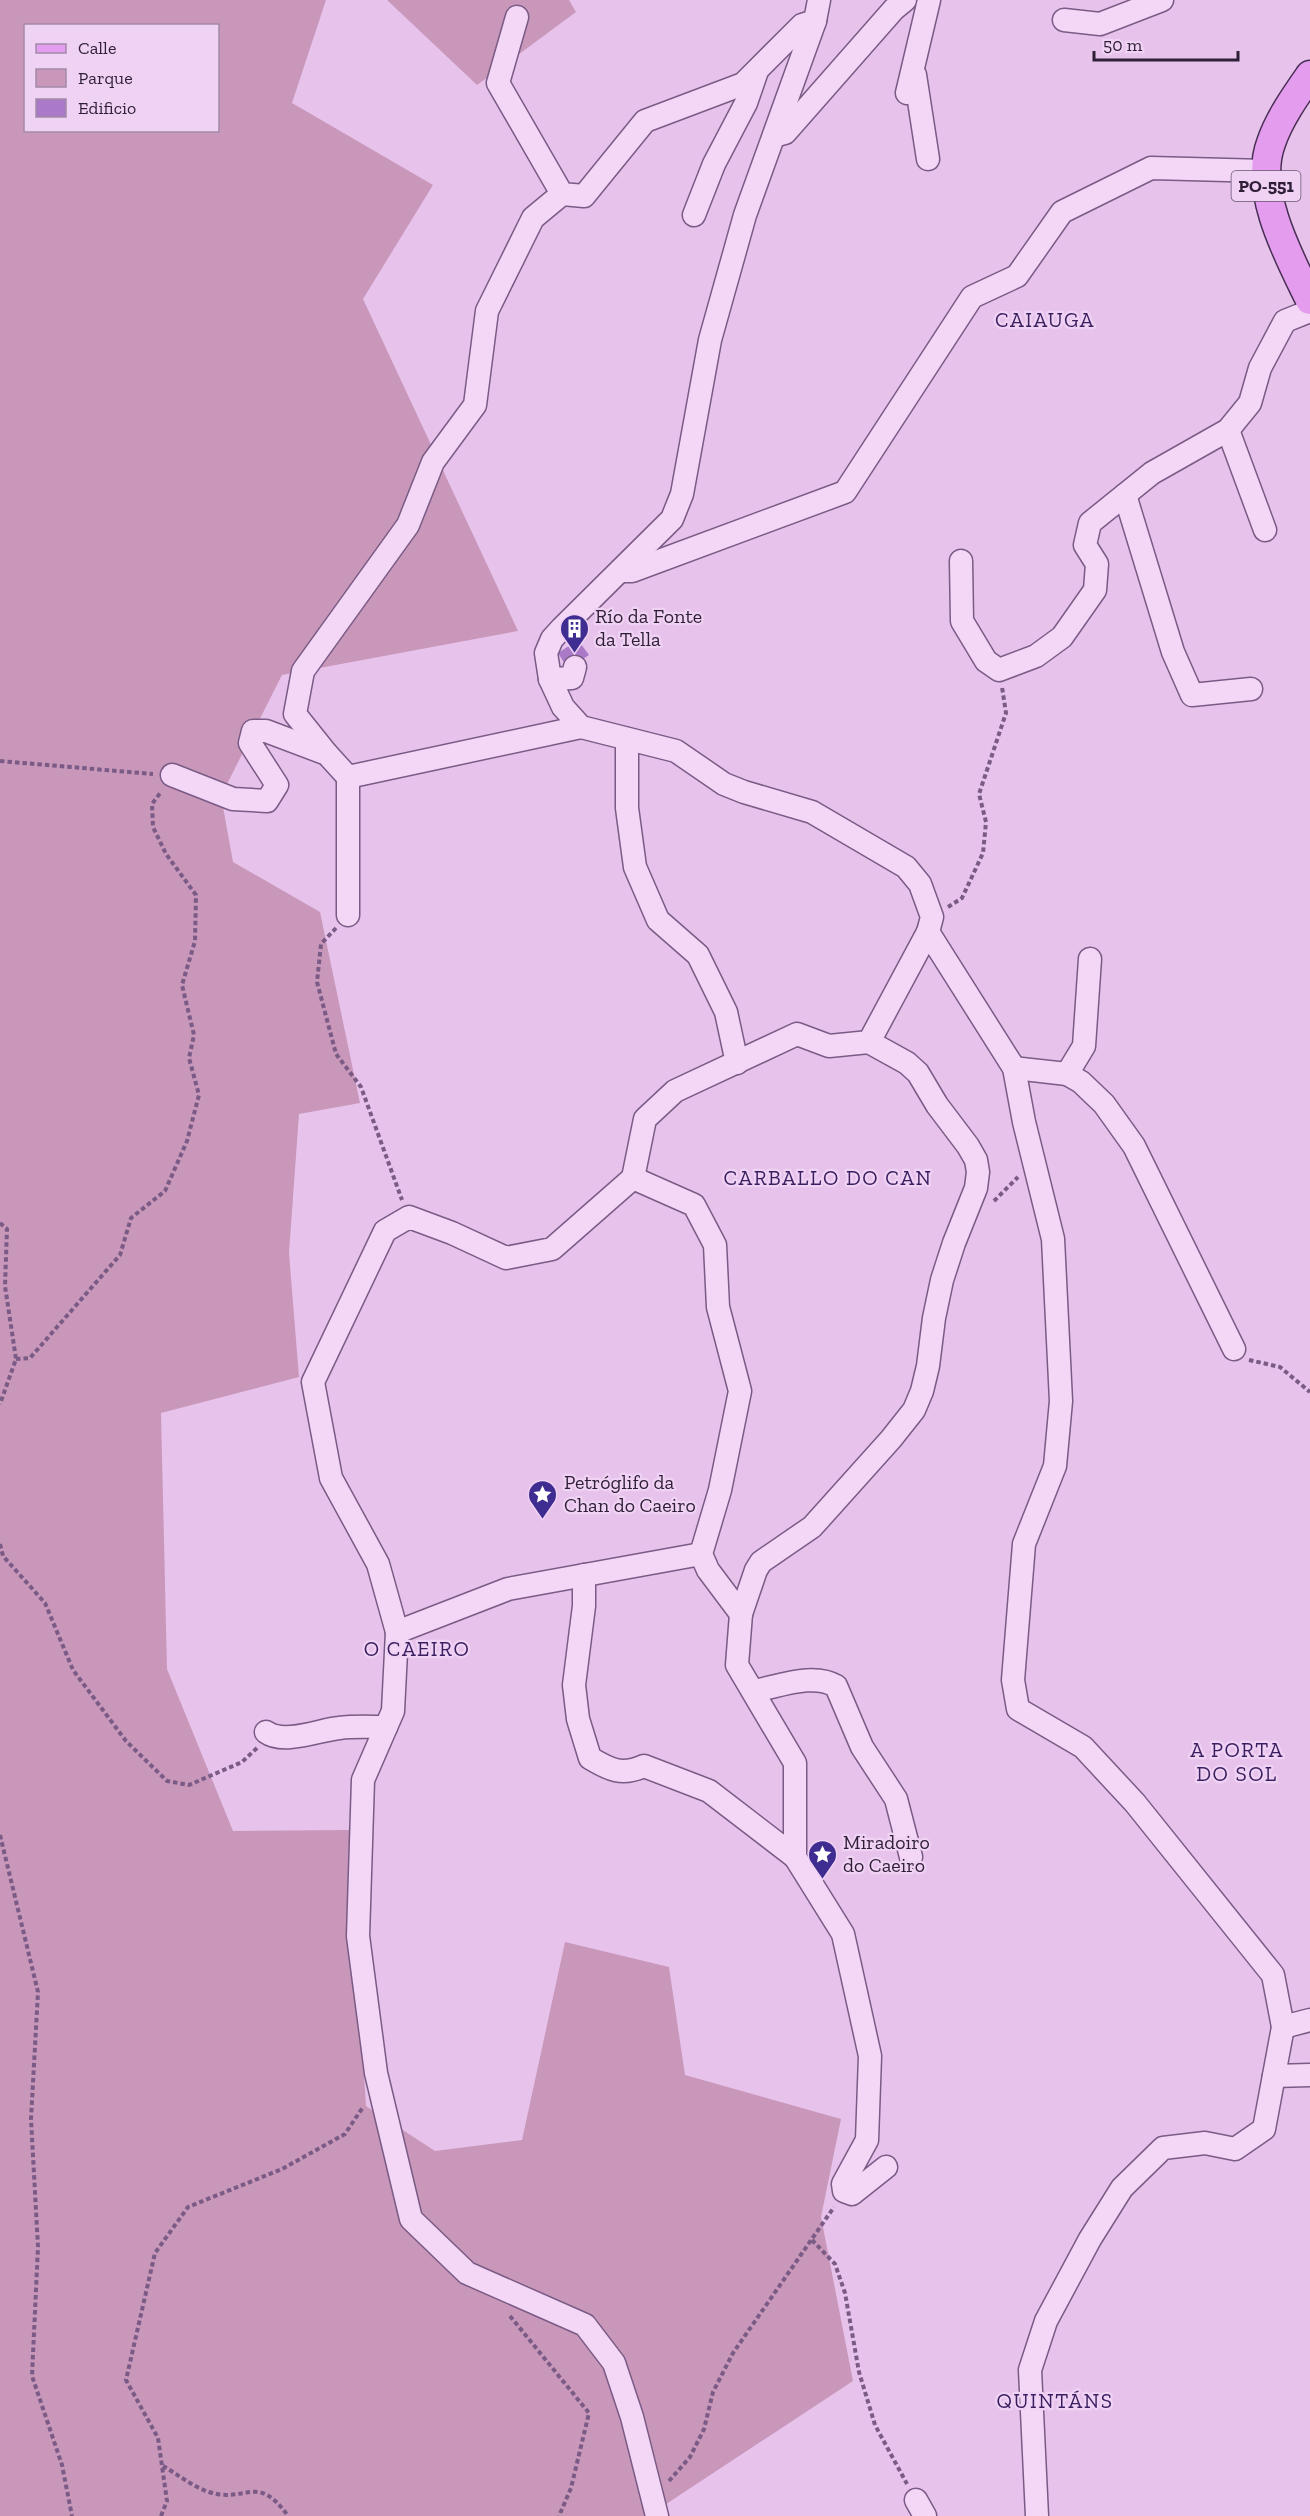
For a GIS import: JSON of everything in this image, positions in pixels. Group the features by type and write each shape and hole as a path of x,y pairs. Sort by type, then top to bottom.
{"main road":[{"name":"PO-551","path":"1310,75 1271,143 1265,171 1267,189 1280,230 1310,300"}],"street":[{"path":"774,136 784,133 894,9 905,0"},
{"path":"907,93 929,0"},
{"path":"1064,20 1100,24 1162,0"},
{"path":"581,727 563,707 550,679 546,654 552,639 672,519 682,494 710,340 745,215 817,10"},
{"path":"348,915 348,777 294,714 303,671 408,525 433,462 475,405 487,311 533,218 562,194 584,195 645,121 743,84 817,10"},
{"path":"517,16 498,83 562,194"},
{"path":"913,67 928,159"},
{"path":"694,215 714,164 746,103 758,70"},
{"path":"620,571 632,571 845,492 972,297 1017,276 1062,212 1151,168 1265,171"},
{"path":"961,561 962,621 986,661 999,670 1036,656 1062,637 1095,590 1096,564 1085,545 1090,524 1152,473 1228,430 1250,403 1260,368 1285,321 1310,311"},
{"path":"1228,430 1265,530"},
{"path":"1125,495 1173,652 1192,695 1251,689"},
{"path":"550,679 572,678 575,667"},
{"path":"348,777 581,727 676,751 724,784 812,812 906,867 920,884 930,924 1014,1068 1024,1122 1053,1239 1062,1401 1055,1466 1024,1544 1014,1680 1018,1709 1083,1747 1135,1803 1274,1975 1283,2027 1264,2130 1235,2149 1205,2144 1163,2148 1122,2188 1090,2239 1046,2320 1030,2370 1037,2516"},
{"path":"170,783 233,799 267,801 277,785 250,743 253,731 266,730 327,754"},
{"path":"627,739 627,808 635,867 657,920 698,955 726,1012 737,1063"},
{"path":"869,1042 930,924"},
{"path":"1067,1074 1083,1046 1090,959"},
{"path":"656,2509 632,2417 614,2363 585,2325 467,2273 411,2219 376,2073 358,1936 363,1780 393,1711 398,1632 378,1564 331,1478 313,1382 385,1231 409,1217 452,1233 506,1258 552,1249 633,1178 645,1119 675,1091 797,1034 829,1046 869,1042 907,1063 918,1073 976,1160 978,1172 976,1188 942,1280 928,1366 922,1391 914,1410 891,1440 812,1527 761,1562 741,1614 737,1665 795,1763 795,1857"},
{"path":"1014,1068 1067,1074 1081,1082 1104,1104 1134,1146 1234,1349"},
{"path":"633,1178 694,1205 715,1245 718,1307 740,1391 720,1490 701,1554 708,1570 741,1614"},
{"path":"398,1632 508,1589 701,1554"},
{"path":"584,1575 584,1606 574,1685 578,1719 590,1758 605,1767 628,1773 644,1766 709,1791 795,1857 843,1934 870,2056 867,2140 843,2184 844,2191 852,2194 886,2167"},
{"path":"753,1691 808,1680 827,1681 836,1686 862,1747 896,1799 911,1857"},
{"path":"268,1734 301,1736 338,1728 386,1727"},
{"path":"1283,2027 1310,2020"},
{"path":"1274,2076 1310,2076"}],"path":[{"path":"930,924 962,898 983,853 986,822 979,794 1006,713 999,670"},
{"path":"0,761 170,783"},
{"path":"16,1359 30,1358 120,1255 131,1218 165,1191 187,1141 199,1095 189,1058 194,1035 182,986 195,941 196,895 166,854 153,827 152,804 170,783"},
{"path":"348,915 321,944 317,982 336,1054 361,1087 409,1217"},
{"path":"0,1223 7,1230 5,1286 16,1359 0,1404"},
{"path":"1234,1349 1251,1361 1280,1367 1310,1392"},
{"path":"0,1544 3,1556 45,1603 73,1670 126,1741 167,1781 189,1785 242,1762 268,1734"},
{"path":"0,1835 38,1992 31,2119 38,2247 32,2376 62,2465 72,2516"},
{"path":"161,2516 167,2501 158,2438 126,2380 155,2253 188,2207 282,2169 345,2134 362,2108 376,2073"},
{"path":"656,2509 672,2476 690,2457 704,2429 713,2392 732,2353 844,2191"},
{"path":"812,2240 835,2264 845,2294 859,2372 875,2425 921,2508"},
{"path":"505,2310 520,2325 589,2413 571,2488 559,2516"},
{"path":"162,2466 209,2492 236,2494 261,2491 278,2502 288,2516"}],"green space":[{"path":"0,0 326,0 292,103 433,185 363,299 518,631 282,675 221,796 233,862 320,912 360,1103 299,1114 289,1253 299,1377 161,1413 167,1669 233,1831 349,1830 366,2106 435,2151 522,2140 565,1942 669,1967 685,2075 841,2119 821,2217 853,2381 648,2516 0,2516"},
{"path":"387,0 569,0 576,12 477,85"}],"building":[{"name":"Río da Fonte da Tella","path":"578,640 589,655 568,669 558,653"}],"place":[{"name":"Río da Fonte da Tella","path":"574,654"},
{"name":"Petróglifo da Chan do Caeiro","path":"543,1520"},
{"name":"Miradoiro do Caeiro","path":"822,1880"}],"district":[{"name":"CAIAUGA","path":"1045,319"},
{"name":"CARBALLO DO CAN","path":"828,1177"},
{"name":"O CAEIRO","path":"417,1648"},
{"name":"A PORTA DO SOL","path":"1237,1761"},
{"name":"QUINTÁNS","path":"1055,2400"}]}
